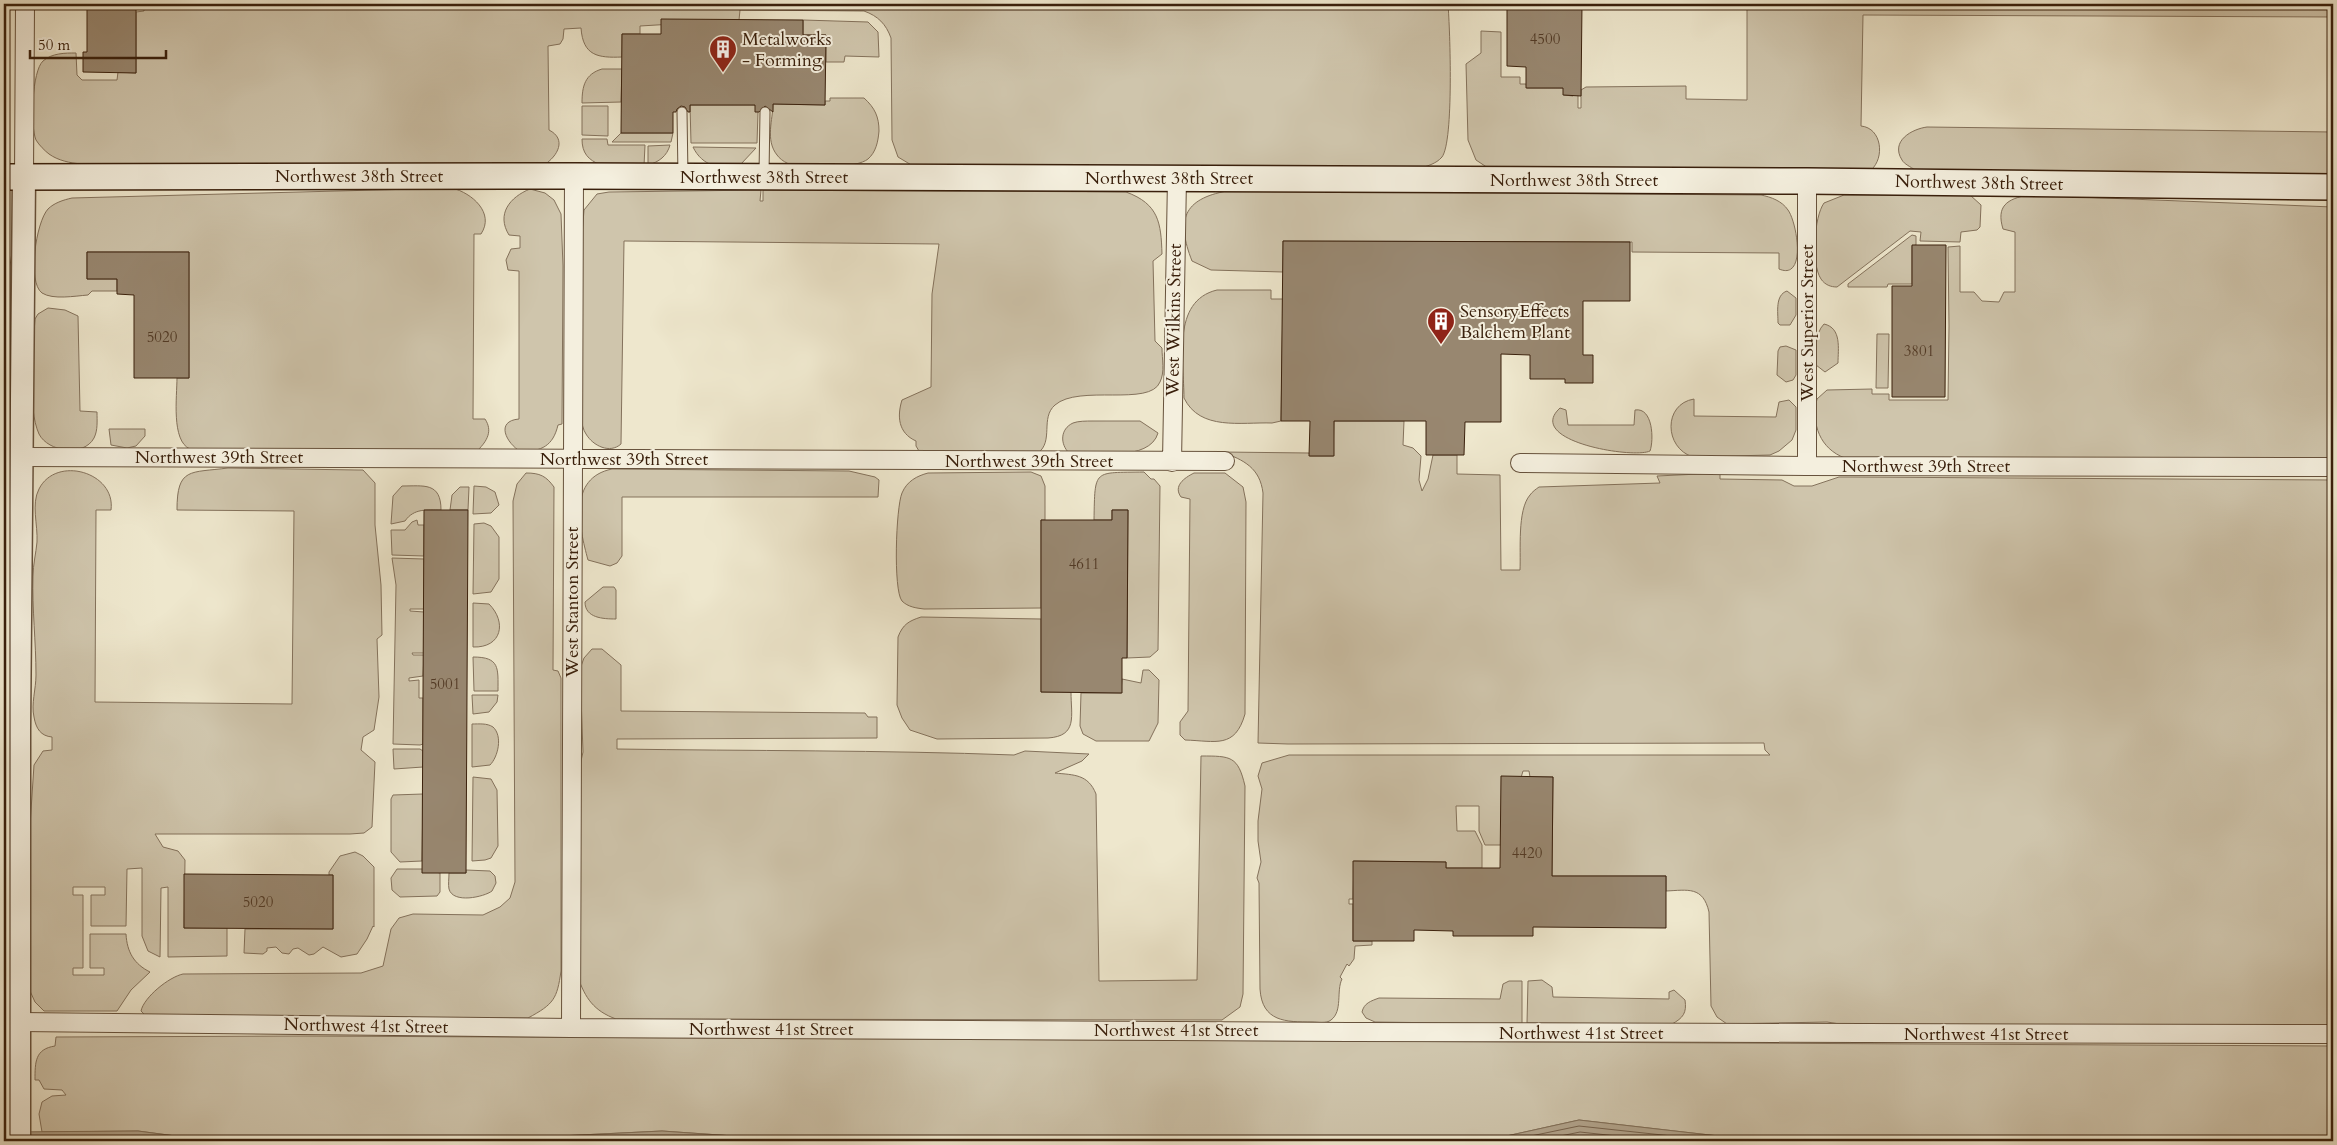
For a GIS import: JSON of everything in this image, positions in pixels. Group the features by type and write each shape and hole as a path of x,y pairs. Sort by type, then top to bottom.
{"main road":[{"name":"Northwest 38th Street","path":"14,177 683,176 1177,178 1807,181 2333,187"}],"street":[{"path":"19,1141 20,1022 12,636 23,457 14,177 25,4"},
{"name":"West Stanton Street","path":"571,1028 574,176"},
{"name":"West Wilkins Street","path":"1172,462 1177,178"},
{"name":"West Superior Street","path":"1807,181 1807,466"},
{"name":"Northwest 39th Street","path":"23,457 1225,461"},
{"name":"Northwest 39th Street","path":"1520,463 1807,466 2333,467"},
{"name":"Northwest 41st Street","path":"20,1022 571,1028 1794,1034 2333,1034"}],"lane":[{"path":"682,112 683,176"},
{"path":"764,177 765,112"}],"shaded area":[{"path":"144,4 1448,4 1450,108 1446,147 1442,157 1434,163 1418,169 913,166 898,157 892,140 891,38 881,21 864,11 740,10 739,20 640,26 640,34 622,34 622,57 599,56 589,50 585,44 581,28 564,29 563,39 560,44 548,46 549,130 555,134 559,143 553,157 544,165 91,165 64,161 49,154 36,140 34,133 33,99 39,67 50,56 76,53 77,75 82,80 117,80 118,72 136,73 136,12 144,11"},
{"path":"1747,4 2333,4 2333,17 1863,15 1861,126 1873,132 1877,138 1880,151 1871,170 1491,170 1476,160 1468,140 1466,64 1481,53 1481,31 1501,32 1501,77 1520,77 1520,84 1526,84 1527,88 1566,88 1564,95 1573,96 1573,92 1578,91 1578,108 1581,108 1581,90 1586,87 1686,86 1686,99 1747,100"},
{"path":"803,20 868,22 878,32 879,57 845,56 844,62 826,62 826,35 803,35"},
{"path":"602,69 622,69 621,102 582,103 584,86 588,77"},
{"path":"830,98 864,98 871,105 876,113 879,131 876,146 871,156 863,162 855,164 825,167 797,166 782,160 773,149 771,143 770,130 773,104 825,105 825,101 830,101"},
{"path":"690,105 755,105 758,112 757,143 691,143"},
{"path":"582,106 608,106 608,136 582,135"},
{"path":"1927,127 2333,132 2333,174 1915,170 1903,161 1899,153 1899,147 1904,137 1909,133"},
{"path":"621,133 673,133 671,142 612,142"},
{"path":"582,139 607,139 608,145 645,145 644,166 601,165 596,163 585,152"},
{"path":"670,145 662,158 648,165 648,146"},
{"path":"693,147 756,148 741,164 719,167 701,159"},
{"path":"452,188 474,199 483,212 485,219 485,226 481,234 474,234 473,419 485,419 489,428 488,436 478,450 190,449 180,437 176,417 177,378 189,378 189,252 87,252 87,279 117,279 117,291 92,291 88,295 64,297 47,295 42,293 37,287 34,265 40,226 48,209 53,205 72,198"},
{"path":"530,189 545,193 554,200 561,214 563,266 562,424 558,425 553,438 546,446 541,449 521,452 511,443 505,433 507,424 519,419 519,271 508,270 506,260 511,249 520,248 520,236 509,235 504,220 507,207 511,202"},
{"path":"761,190 760,201 763,201 763,190 1126,192 1137,197 1152,209 1161,233 1162,254 1153,261 1155,341 1162,348 1162,378 1154,389 1143,393 1080,396 1066,399 1055,405 1048,416 1043,448 1038,453 919,451 916,441 910,438 902,429 899,418 902,400 931,387 932,294 939,244 624,241 621,444 612,448 597,445 585,432 581,418 581,248 584,210 597,194 609,192"},
{"path":"1227,191 1761,195 1776,200 1788,210 1794,226 1797,259 1793,267 1788,270 1779,269 1779,253 1632,252 1632,242 1283,241 1283,272 1211,270 1192,261 1187,247 1184,223 1192,206 1212,195"},
{"path":"1844,195 1970,195 1981,205 1980,227 1977,230 1961,232 1960,242 1920,241 1921,232 1910,231 1837,287 1833,287 1821,279 1818,272 1815,252 1816,229 1824,203"},
{"path":"2028,195 2333,207 2333,459 1845,458 1829,448 1819,434 1815,418 1817,399 1827,390 1872,389 1872,394 1889,394 1889,400 1948,400 1948,247 1960,246 1960,292 1974,292 1982,301 1999,302 2004,292 2015,292 2015,232 2003,229 2001,215 2002,209 2009,201"},
{"path":"4,227 11,266 9,560 5,564 5,573 10,573 4,595"},
{"path":"1912,235 1916,236 1916,245 1912,246 1912,284 1888,284 1887,287 1848,287 1848,284"},
{"path":"1217,290 1271,290 1271,299 1283,299 1281,421 1272,423 1222,423 1200,416 1191,409 1184,398 1182,351 1186,320 1192,306 1202,296"},
{"path":"1787,291 1796,298 1796,315 1790,325 1780,325 1778,323 1779,300 1783,293"},
{"path":"48,308 65,310 78,316 80,411 97,412 97,429 94,438 89,444 75,450 66,450 50,445 39,434 35,423 32,378 35,319 38,314"},
{"path":"1824,324 1834,330 1838,340 1838,363 1825,372 1816,365 1817,338"},
{"path":"1877,334 1889,334 1888,388 1876,388"},
{"path":"1786,346 1796,350 1796,375 1793,380 1786,382 1777,375 1778,351 1780,347"},
{"path":"1694,399 1694,416 1776,417 1779,402 1789,400 1796,407 1796,430 1792,440 1779,451 1770,455 1693,457 1683,452 1677,445 1672,436 1671,426 1672,417 1677,409 1684,403"},
{"path":"1560,408 1566,410 1568,425 1634,425 1635,410 1641,410 1646,414 1651,425 1652,440 1650,451 1640,453 1605,450 1568,438 1556,430 1553,420"},
{"path":"1140,421 1158,433 1153,442 1144,448 1132,452 1119,454 1069,453 1064,445 1064,433 1075,422"},
{"path":"1334,421 1404,421 1403,445 1413,448 1421,456 1419,480 1422,491 1428,479 1433,455 1457,455 1457,474 1500,475 1501,570 1520,570 1520,531 1523,510 1530,495 1539,487 1660,483 1657,476 1720,473 1720,479 1782,480 1794,486 1812,486 1839,477 2333,480 2333,1026 1934,1027 1827,1022 1727,1024 1717,1017 1711,1006 1709,912 1703,898 1694,891 1666,891 1666,876 1552,876 1553,777 1530,777 1529,771 1523,771 1501,845 1485,845 1479,831 1479,806 1456,806 1457,831 1475,831 1482,845 1482,868 1446,868 1446,862 1354,861 1353,899 1349,899 1349,904 1353,904 1353,941 1372,941 1372,945 1355,946 1354,959 1349,966 1347,964 1340,977 1342,979 1335,1016 1331,1020 1322,1023 1285,1020 1270,1014 1265,1008 1260,989 1259,883 1257,878 1261,862 1258,821 1262,789 1258,776 1262,763 1289,755 1770,755 1765,750 1764,743 1258,743 1263,493 1258,477 1250,466 1222,452 1309,453 1310,456 1333,456"},
{"path":"109,429 145,429 145,436 136,446 127,448 111,445"},
{"path":"228,468 363,470 375,483 375,525 381,585 382,635 377,639 379,697 374,730 363,737 361,750 375,762 372,827 364,833 350,834 155,834 163,847 178,851 185,860 184,928 227,928 227,956 168,957 168,887 161,888 160,957 148,951 142,936 142,868 127,869 126,926 91,926 91,895 105,895 105,887 73,887 73,895 83,895 83,968 73,968 73,975 104,975 104,968 90,968 90,934 126,934 132,957 144,969 150,972 131,990 117,1011 44,1011 35,1002 30,991 29,841 34,765 43,751 52,750 52,737 40,731 36,725 33,712 36,675 33,568 37,542 35,501 39,489 47,479 58,473 83,472 95,478 104,486 110,497 111,510 96,510 95,702 292,704 294,511 177,510 178,496 183,479 195,472"},
{"path":"612,469 849,471 875,477 879,480 878,497 622,497 622,556 617,563 610,566 588,560 582,533 580,506 588,482 598,474"},
{"path":"1031,472 1041,476 1045,486 1045,520 1041,520 1041,608 924,609 915,608 904,603 899,594 897,581 897,530 902,493 910,482 916,477 928,473"},
{"path":"1144,472 1160,486 1158,650 1150,657 1127,658 1128,510 1112,510 1112,520 1094,520 1095,491 1100,477 1106,474"},
{"path":"526,473 542,476 554,487 553,670 558,671 561,678 561,971 558,988 553,1000 544,1009 528,1018 147,1017 141,1011 152,994 164,983 183,974 361,973 383,966 391,929 399,918 413,914 483,915 500,907 510,898 515,882 513,501 517,484"},
{"path":"1194,473 1225,473 1243,487 1246,502 1245,714 1236,733 1230,738 1215,741 1185,740 1180,735 1180,722 1188,711 1190,499 1181,497 1178,489 1183,480"},
{"path":"402,486 424,486 434,490 438,494 441,510 417,512 405,521 391,524 393,496"},
{"path":"474,486 486,487 495,492 499,505 491,513 473,514"},
{"path":"460,487 469,487 468,510 450,510 452,495"},
{"path":"417,520 418,525 424,525 424,556 392,555 391,530 405,530 412,522"},
{"path":"484,523 491,526 499,537 499,579 491,592 473,594 474,524"},
{"path":"392,558 424,559 424,609 410,609 410,611 424,612 424,653 412,653 413,655 424,655 423,676 409,678 409,681 419,680 419,698 423,698 423,744 420,745 393,744 396,585"},
{"path":"603,587 614,587 616,590 616,619 606,619 591,614 586,607 585,602"},
{"path":"473,603 489,604 498,618 499,633 496,639 483,646 473,647"},
{"path":"921,617 1041,619 1041,692 1071,692 1072,717 1068,729 1058,736 1048,738 937,739 910,730 902,718 897,705 898,637 907,624"},
{"path":"592,649 602,649 621,665 621,711 865,713 868,717 877,717 877,738 617,739 617,749 865,751 1014,755 1025,751 1089,754 1082,761 1055,773 1074,775 1085,779 1093,787 1096,794 1099,981 1197,980 1201,756 1220,756 1232,760 1239,769 1245,786 1243,994 1240,1007 1222,1020 616,1019 608,1016 591,1003 578,977 579,770 583,752 580,669 584,658"},
{"path":"473,657 488,659 496,665 498,691 474,691"},
{"path":"1143,670 1149,670 1159,680 1158,723 1149,741 1096,741 1083,734 1080,726 1081,693 1121,693 1122,679 1141,683"},
{"path":"4,677 9,693 4,1058"},
{"path":"472,695 498,695 497,702 489,712 473,714"},
{"path":"472,724 488,725 496,731 499,741 497,752 490,765 472,767"},
{"path":"393,749 420,749 423,751 423,767 394,769"},
{"path":"473,777 491,779 497,790 498,846 491,858 472,861"},
{"path":"423,794 422,861 400,862 391,852 391,799 393,795"},
{"path":"355,852 363,856 374,867 374,927 357,954 341,957 323,947 314,954 309,955 298,948 293,949 289,954 282,953 276,947 267,948 267,951 263,954 244,953 245,929 333,929 333,875 329,875 329,872 340,856"},
{"path":"397,869 422,869 440,873 440,892 437,896 400,897 392,890 391,878"},
{"path":"466,870 490,871 495,876 496,883 492,891 469,898 462,898 452,894 449,889 449,873 466,873"},
{"path":"1542,980 1552,987 1553,997 1669,999 1669,992 1674,990 1685,1000 1685,1012 1679,1020 1672,1024 1527,1023 1528,981"},
{"path":"1509,981 1522,981 1522,1024 1375,1022 1366,1018 1362,1012 1366,1004 1379,998 1500,999 1503,984"},
{"path":"305,1036 2333,1046 2333,1141 2102,1139 2087,1141 1762,1141 1579,1120 1484,1141 805,1141 662,1131 458,1141 213,1141 138,1131 42,1132 39,1114 42,1102 52,1096 66,1095 62,1090 44,1089 39,1080 35,1080 35,1068 38,1057 43,1050 55,1046 56,1037"}],"water":[{"path":"1579,1120 1762,1141 1484,1141"},
{"path":"138,1131 213,1141 4,1141 4,1132"},
{"path":"662,1131 805,1141 458,1141"},
{"path":"2102,1139 2333,1141 2087,1141"}],"building":[{"path":"87,4 136,4 136,73 83,72 83,52 87,52"},
{"path":"1507,4 1582,4 1581,96 1563,95 1563,88 1526,88 1526,67 1507,66"},
{"name":"Metalworks - Forming","path":"661,19 803,20 803,35 826,35 825,105 773,104 773,112 765,106 759,112 755,112 755,105 690,105 690,112 681,106 676,112 673,112 673,133 621,133 622,34 661,34"},
{"name":"SensoryEffects Balchem Plant","path":"1283,241 1630,242 1630,301 1583,301 1583,355 1593,355 1593,383 1565,383 1565,379 1530,379 1530,355 1501,354 1501,422 1465,422 1464,455 1426,455 1426,421 1334,421 1334,456 1309,456 1310,421 1281,421"},
{"path":"1912,245 1946,245 1945,397 1892,397 1892,286 1912,286"},
{"path":"87,252 189,252 189,378 134,378 134,295 117,294 117,279 87,279"},
{"path":"424,510 468,510 466,873 422,873"},
{"path":"1112,510 1128,510 1127,658 1122,658 1122,693 1041,692 1041,520 1112,520"},
{"path":"1501,776 1553,777 1552,876 1666,876 1666,928 1533,927 1533,936 1453,936 1453,931 1414,930 1414,941 1353,941 1353,861 1446,862 1446,868 1500,868"},
{"path":"184,874 333,875 333,929 184,928"}],"place":[{"name":"Metalworks - Forming","path":"723,73"},
{"name":"SensoryEffects Balchem Plant","path":"1441,345"}]}
